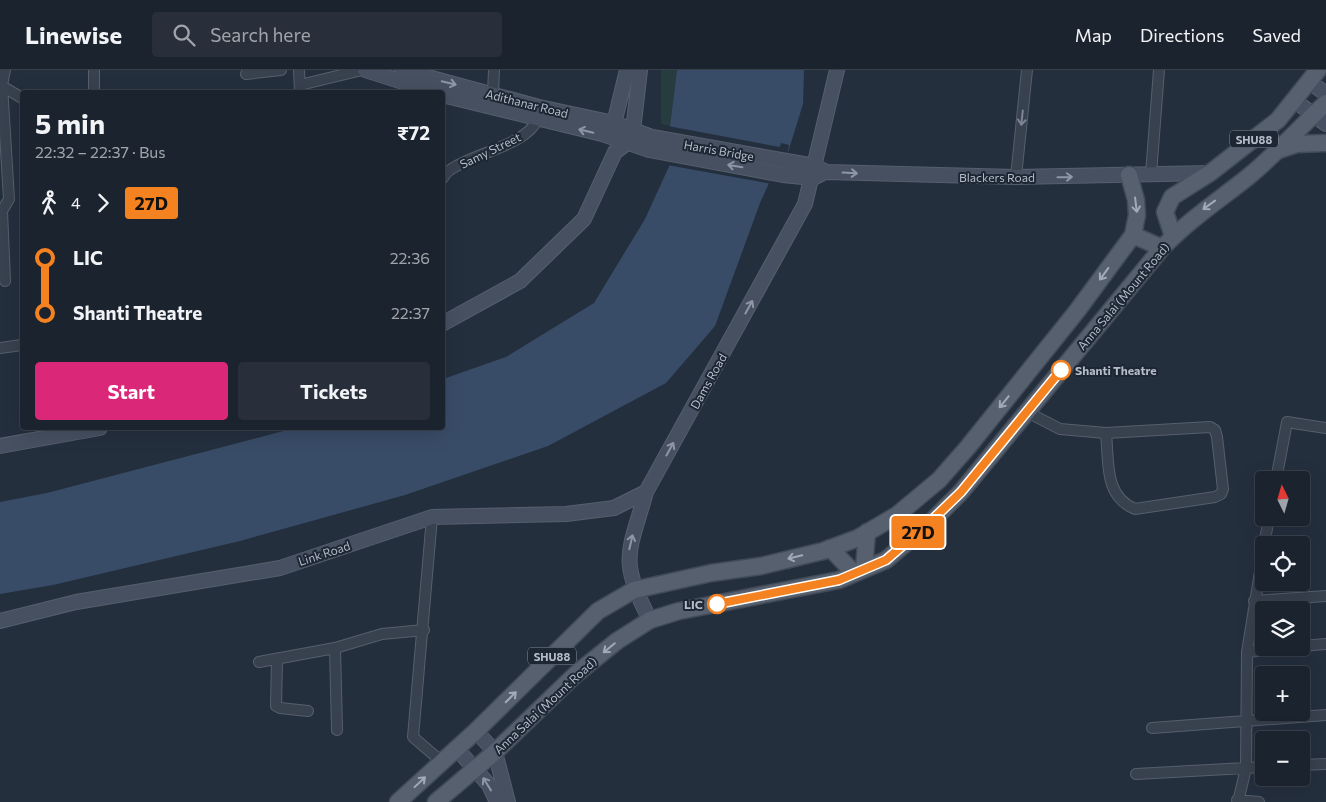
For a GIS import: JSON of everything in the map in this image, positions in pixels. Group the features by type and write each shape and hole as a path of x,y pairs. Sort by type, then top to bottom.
{"main road":[{"name":"SHU88","path":"1210,173 1278,120 1314,76"},
{"name":"Anna Salai (Mount Road)","path":"436,802 495,752 576,674 618,641 650,620 679,611 839,580 886,560 961,492 1168,242 1200,212 1320,119 1326,103"},
{"path":"1278,151 1297,144 1326,143"},
{"path":"1129,176 1138,215 1133,235 1168,242 1165,212 1172,197 1210,173"},
{"name":"Anna Salai (Mount Road)","path":"398,802 476,731 598,610 634,590 711,573 761,566 830,548 867,532 897,515 939,480 962,454 1077,311 1133,235"},
{"path":"830,548 859,571 867,532"}],"street":[{"path":"5,70 1,85 9,199 2,211 5,281"},
{"path":"94,70 94,90"},
{"path":"246,74 281,70"},
{"path":"299,70 300,89 363,70 428,90"},
{"name":"Adithanar Road","path":"402,70 539,107 614,123 632,130 650,144"},
{"path":"493,94 494,70"},
{"path":"615,152 611,138 627,70"},
{"path":"445,322 520,281 584,219 615,152 627,143 632,130 640,70"},
{"name":"Dams Road","path":"650,620 634,590 628,564 630,543 646,492 805,204 818,172 837,70"},
{"path":"1016,177 1027,70"},
{"path":"1150,174 1154,105 1159,70"},
{"path":"1314,76 1326,94"},
{"path":"1,85 20,97"},
{"name":"Adithanar Road","path":"445,96 627,143 650,144"},
{"path":"1295,101 1320,119"},
{"name":"Samy Street","path":"445,175 450,169 511,141 534,128 537,120"},
{"name":"Harris Bridge","path":"650,144 785,168"},
{"name":"Blackers Road","path":"785,168 818,172 1016,177 1210,173"},
{"path":"0,348 20,345"},
{"path":"1027,412 1060,429 1106,434 1210,426 1217,437 1223,489 1221,494 1215,497 1135,509 1123,504 1112,489 1106,434"},
{"path":"1278,471 1287,422 1326,428"},
{"path":"0,446 89,430"},
{"name":"Link Road","path":"0,622 76,602 280,568 432,517 566,514 614,508 646,492"},
{"path":"432,517 424,630 413,737 442,762"},
{"path":"1256,591 1247,652 1248,721 1246,768 1237,801 1259,802"},
{"path":"1254,601 1326,596"},
{"path":"259,662 335,648 382,634 424,630"},
{"path":"1310,645 1326,644"},
{"path":"335,648 337,730"},
{"path":"1247,652 1255,651"},
{"path":"276,660 276,706 308,711"},
{"path":"1152,728 1326,715"},
{"path":"476,731 495,752 508,802"},
{"path":"457,749 476,767 489,785 497,802"},
{"path":"1310,765 1326,764"},
{"path":"1136,774 1255,768"}],"green space":[{"path":"661,70 677,70 670,126 661,124"}],"water":[{"path":"677,70 804,70 803,104 785,162 769,183 760,203 715,326 666,383 548,446 405,495 240,541 53,585 0,594 0,502 47,493 287,430 445,430 445,378 506,357 594,303 645,219 672,160 670,126"}],"pier":[{"path":"668,126 780,147 781,143 789,145 785,167 772,184 667,165 669,160"}],"bus line":[{"name":"27D","path":"717,604 839,580 886,560 961,492 1061,370"}],"place":[{"name":"Shanti Theatre","path":"1061,370"},
{"name":"LIC","path":"717,604"}]}
